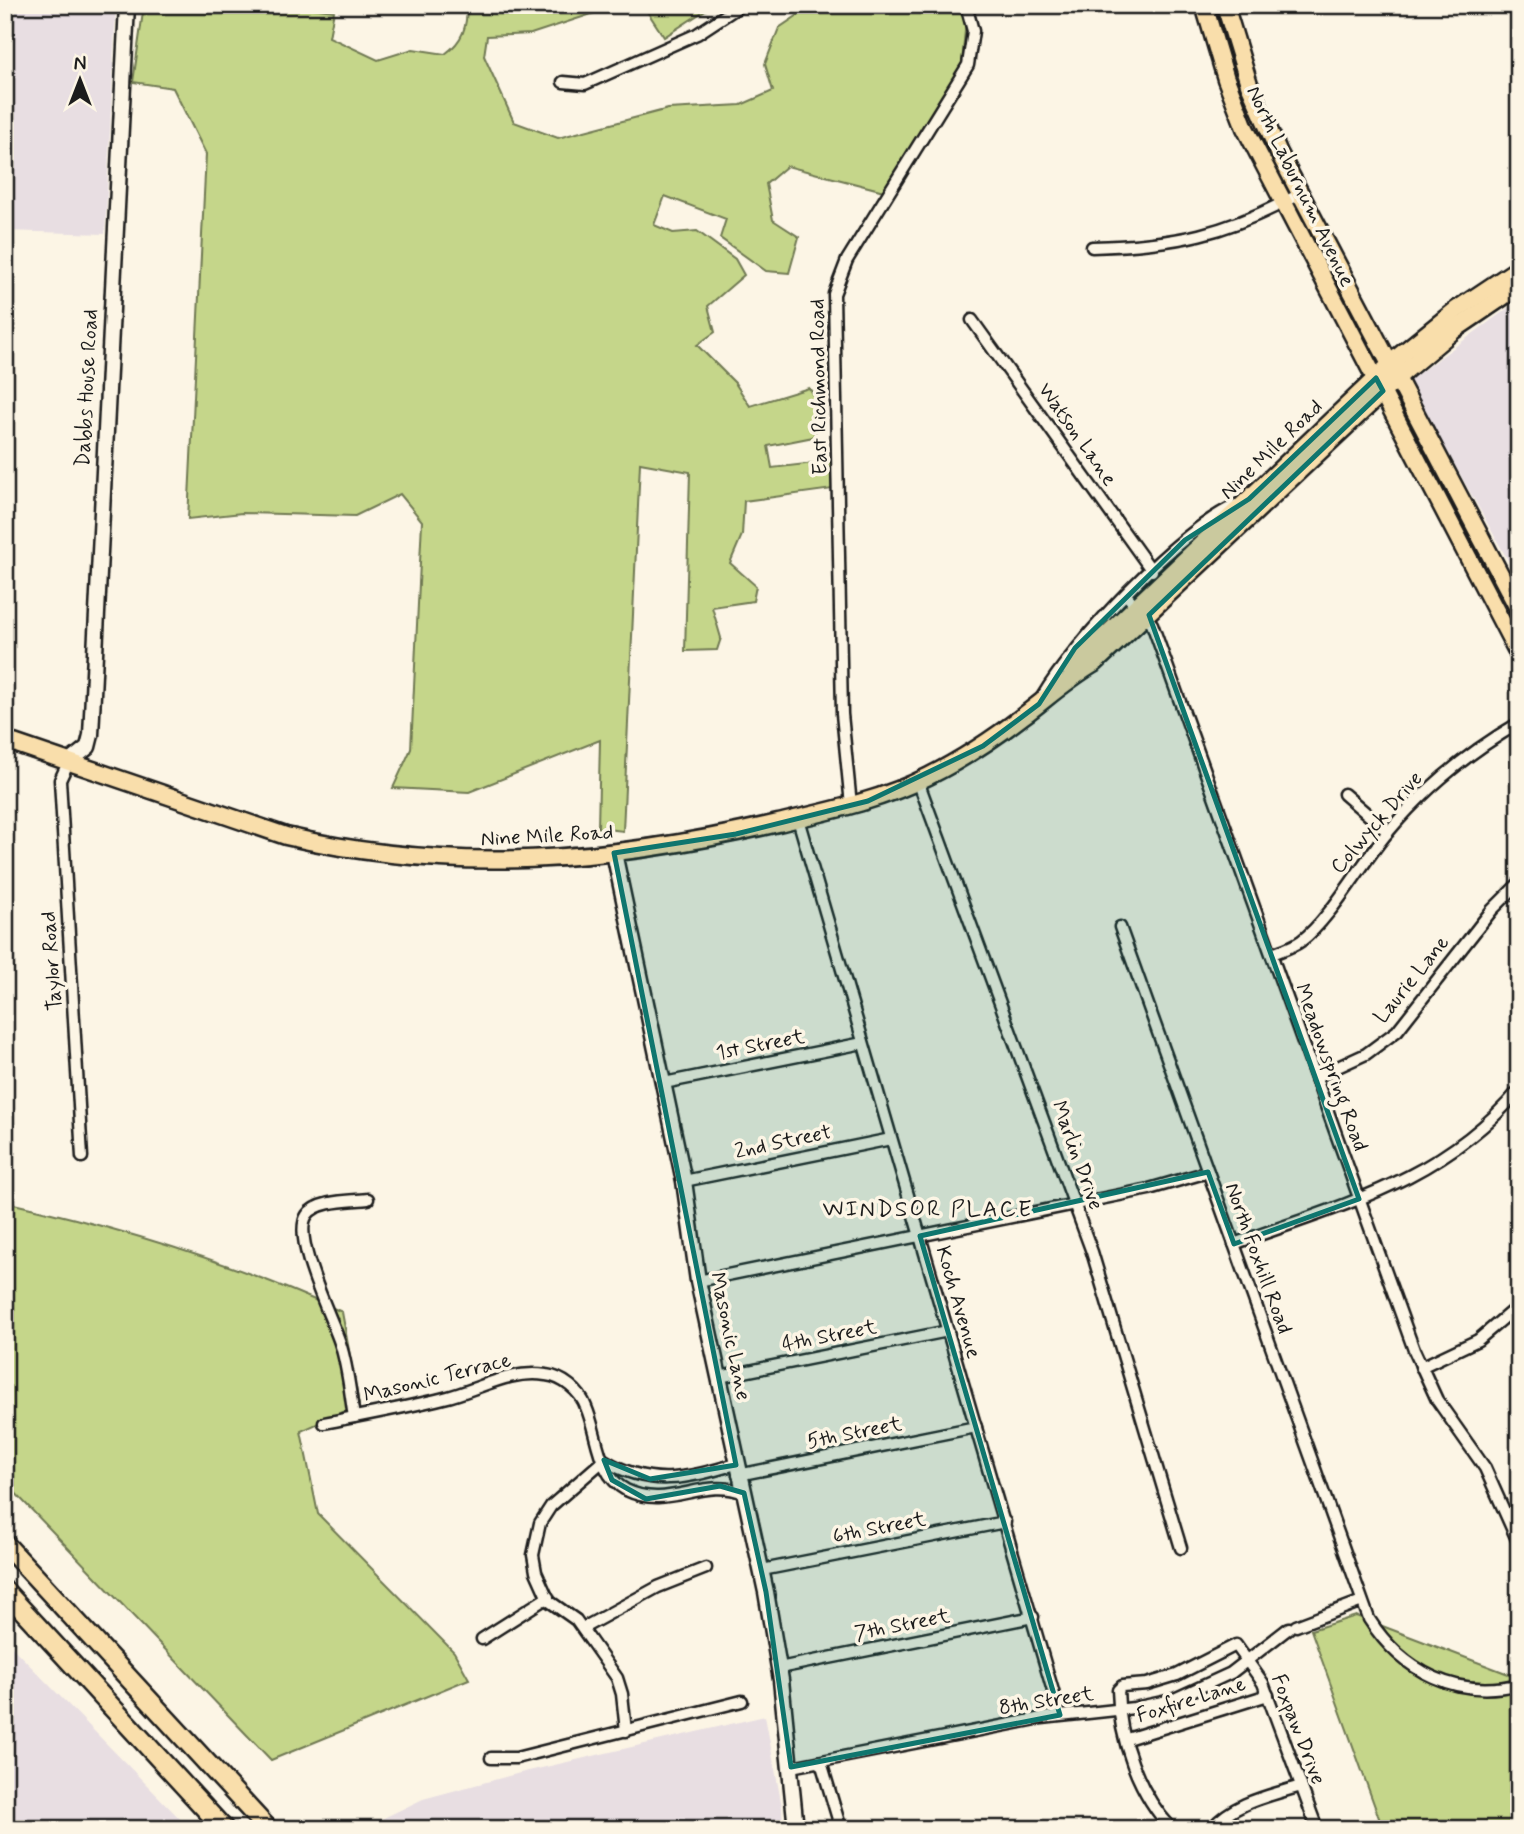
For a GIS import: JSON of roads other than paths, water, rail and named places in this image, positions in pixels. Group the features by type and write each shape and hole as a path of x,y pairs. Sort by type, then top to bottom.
{"highway":[{"path":"5,1544 268,1829"},
{"path":"5,1591 224,1829"}],"main road":[{"name":"Dabbs House Road","path":"68,763 88,747 90,735 127,5"},
{"name":"North Laburnum Avenue","path":"1204,5 1234,100 1283,203 1519,655"},
{"name":"North Laburnum Avenue","path":"1225,5 1249,84 1300,194 1519,610"},
{"name":"Nine Mile Road","path":"1137,606 1379,385 1456,310 1519,268"},
{"name":"Nine Mile Road","path":"1393,372 1519,286"},
{"name":"Nine Mile Road","path":"5,740 286,836 353,850 459,860 535,859 614,853 736,834 798,819 851,805 918,781 982,746 1039,704 1068,678 1095,663 1137,606 1249,499 1379,385"},
{"path":"1454,533 1467,539 1475,555 1483,559 1492,558"},
{"name":"Masonic Lane","path":"614,853 684,1181 698,1281 737,1469 762,1570 779,1668 796,1829"}],"street":[{"path":"563,82 585,84 697,34 741,5"},
{"name":"East Richmond Road","path":"851,805 843,722 834,294 847,260 968,65 973,38 966,5"},
{"path":"1092,247 1140,246 1226,230 1300,194"},
{"name":"Watson Lane","path":"972,320 1152,571"},
{"path":"1039,704 1068,657 1137,606 1152,571 1197,529 1249,499"},
{"name":"Meadowspring Road","path":"1137,606 1196,743 1421,1367 1437,1400 1485,1468 1519,1544"},
{"name":"Colwyck Drive","path":"1272,954 1294,945 1313,930 1388,832 1444,775 1519,723"},
{"name":"Taylor Road","path":"68,763 60,780 82,1157"},
{"name":"Marlin Drive","path":"918,781 1075,1203 1181,1548"},
{"path":"1343,794 1388,832"},
{"name":"Koch Avenue","path":"798,819 1060,1715"},
{"name":"Laurie Lane","path":"1316,1077 1366,1054 1397,1031 1492,910 1519,883"},
{"name":"North Foxhill Road","path":"1120,927 1369,1619 1387,1643 1421,1672 1452,1685 1472,1688 1502,1688 1519,1684"},
{"name":"1st Street","path":"664,1083 863,1042"},
{"path":"1234,1244 1412,1177 1448,1156 1494,1118 1519,1090"},
{"name":"2nd Street","path":"684,1181 891,1139"},
{"path":"698,1281 1162,1186 1208,1172"},
{"name":"Masonic Terrace","path":"354,1417 341,1345 309,1259 303,1225 306,1216 315,1208 368,1199"},
{"path":"1421,1367 1478,1340 1519,1305"},
{"name":"4th Street","path":"719,1377 948,1331"},
{"name":"Masonic Terrace","path":"324,1423 444,1398 508,1377 548,1375 567,1383 583,1400 612,1480 646,1499 659,1499 720,1486 744,1493"},
{"name":"5th Street","path":"737,1469 976,1427"},
{"path":"626,1731 622,1694 617,1678 583,1628 548,1597 534,1565 534,1544 540,1523 561,1496 604,1460 634,1476 650,1479 737,1469"},
{"name":"6th Street","path":"762,1570 1005,1522"},
{"path":"583,1628 658,1587 706,1569"},
{"path":"482,1639 548,1597"},
{"name":"8th Street","path":"791,1767 1060,1715 1151,1705 1188,1694 1219,1680 1245,1656 1292,1627 1362,1601"},
{"name":"7th Street","path":"779,1668 1033,1617"},
{"path":"1172,1829 1145,1792 1119,1709 1119,1687 1177,1675 1233,1645 1245,1656"},
{"name":"Foxpaw Drive","path":"1245,1656 1268,1695 1315,1823"},
{"name":"Foxfire Lane","path":"1127,1739 1268,1695"},
{"path":"491,1758 516,1758 742,1701"},
{"path":"821,1762 841,1829"},
{"path":"1211,1829 1228,1813 1301,1786"}],"district":[{"name":"WINDSOR PLACE","path":"928,1208"}]}
